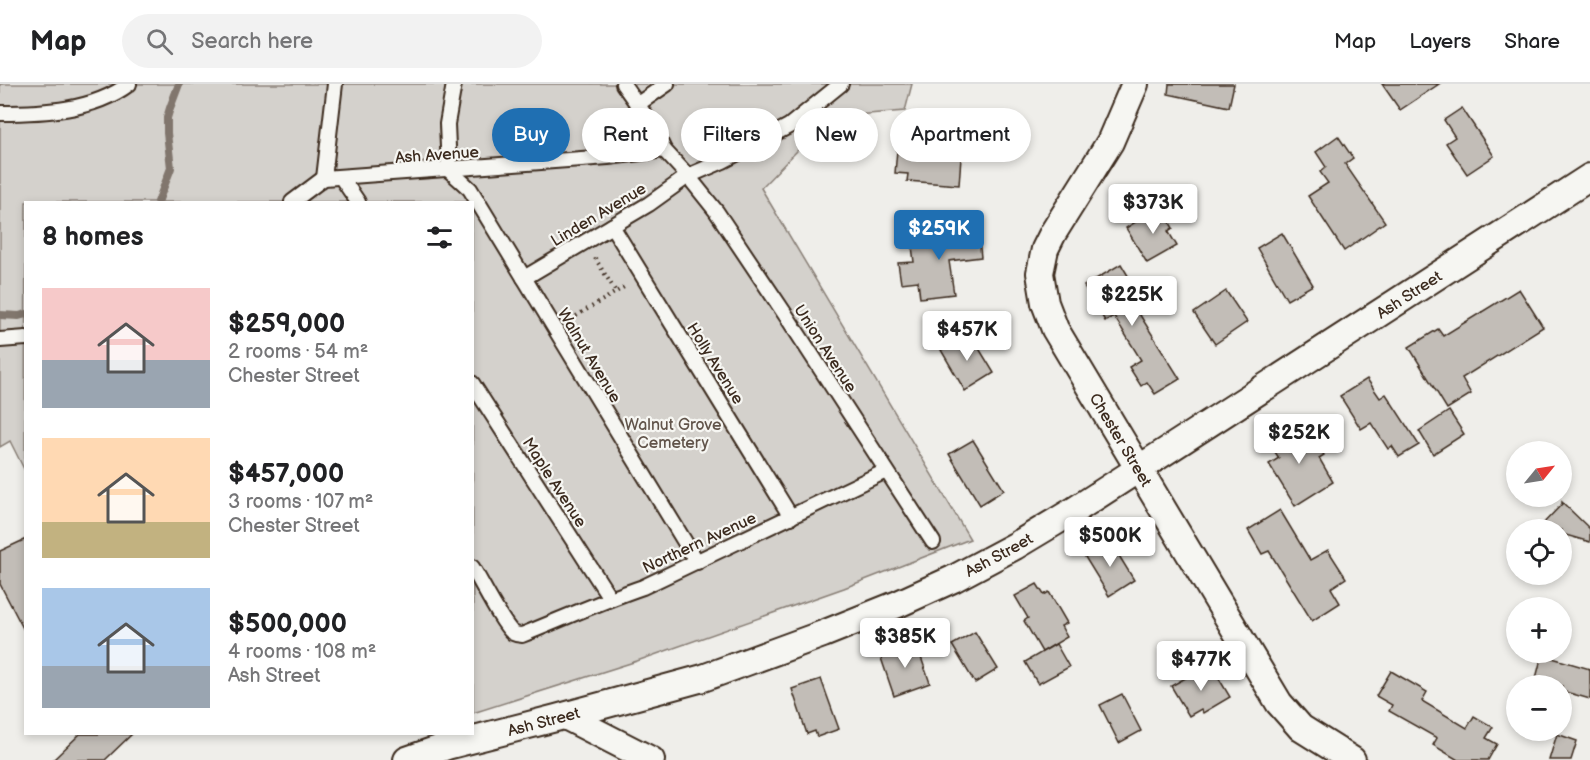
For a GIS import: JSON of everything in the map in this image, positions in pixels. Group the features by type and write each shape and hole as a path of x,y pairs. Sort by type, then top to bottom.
{"street":[{"name":"Chester Street","path":"1136,84 1110,142 1045,249 1040,273 1045,303 1055,329 1279,703 1301,728 1352,760"},
{"name":"Ash Street","path":"407,760 447,746 703,678 823,634 953,579 1075,510 1590,177"},
{"path":"565,716 651,760"}],"lane":[{"path":"0,113 48,111 84,106 129,84"},
{"path":"293,201 324,178 335,84"},
{"path":"449,170 447,124 454,84"},
{"path":"622,84 641,108"},
{"path":"638,104 667,84"},
{"name":"Linden Avenue","path":"524,278 649,204 687,176 723,161 789,126 840,84"},
{"name":"Union Avenue","path":"669,156 716,212 933,542"},
{"name":"Ash Avenue","path":"324,178 582,159"},
{"name":"Walnut Avenue","path":"449,170 470,189 697,562"},
{"path":"341,177 356,201"},
{"name":"Holly Avenue","path":"612,226 792,517"},
{"path":"0,340 24,338"},
{"name":"Maple Avenue","path":"474,386 610,598"},
{"name":"Northern Avenue","path":"474,570 505,623 517,635 522,635 610,598 643,587 886,471"}],"path":[{"path":"586,242 616,292"},
{"path":"554,328 643,276"}],"green space":[{"name":"Walnut Grove Cemetery","path":"0,84 912,84 906,108 890,108 890,112 878,113 878,108 794,108 794,154 761,188 970,539 844,588 637,661 474,713 474,201 24,201 24,469 10,441 0,447"}],"building":[{"path":"1169,84 1234,84 1229,107 1168,94"},
{"path":"1382,84 1439,84 1400,110"},
{"path":"1462,108 1494,156 1467,174 1446,143 1455,137 1444,120"},
{"path":"1338,136 1353,158 1345,164 1385,222 1344,251 1308,196 1328,183 1320,172 1326,167 1316,152"},
{"path":"896,162 961,162 959,185 907,181 908,174 895,173"},
{"path":"1160,206 1173,228 1168,231 1177,246 1147,263 1126,228"},
{"path":"978,229 981,257 949,261 954,294 920,298 918,281 901,283 898,263 914,262 911,238"},
{"path":"1282,233 1313,285 1287,300 1257,248"},
{"path":"1121,264 1142,299 1133,304 1180,379 1155,394 1147,382 1141,386 1129,367 1141,360 1114,316 1105,321 1084,286"},
{"path":"1519,289 1543,327 1462,378 1471,394 1447,409 1409,347 1438,329 1443,336"},
{"path":"1226,291 1247,322 1215,344 1194,313"},
{"path":"969,332 994,373 965,391 941,350"},
{"path":"1367,379 1380,398 1386,394 1419,445 1399,457 1392,446 1388,449 1371,423 1361,429 1340,396"},
{"path":"1449,411 1464,434 1433,454 1419,431"},
{"path":"1298,425 1307,440 1313,436 1324,455 1319,458 1333,482 1295,506 1269,464 1279,458 1269,443"},
{"path":"973,440 1004,490 980,505 949,454"},
{"path":"1559,507 1567,507 1590,529 1590,542 1572,537 1572,519 1548,519"},
{"path":"1280,510 1310,560 1328,550 1346,578 1331,588 1340,603 1312,621 1269,551 1262,554 1248,530"},
{"path":"24,540 24,630 0,584 0,551"},
{"path":"1110,541 1134,580 1109,596 1085,557"},
{"path":"1037,584 1044,595 1049,592 1067,623 1061,626 1067,637 1042,652 1024,621 1028,618 1015,596"},
{"path":"975,632 998,669 975,683 952,645"},
{"path":"916,643 930,683 894,696 880,655"},
{"path":"1056,644 1069,667 1038,684 1025,662"},
{"path":"1540,663 1569,663 1590,669 1590,699 1572,694 1572,675 1537,675"},
{"path":"1212,667 1230,697 1203,713 1201,709 1189,716 1171,686 1198,671 1200,674"},
{"path":"1391,671 1427,692 1422,701 1467,728 1474,716 1493,727 1486,738 1497,744 1488,760 1458,760 1433,745 1437,738 1389,711 1392,705 1376,696"},
{"path":"821,679 839,729 817,737 815,731 807,734 792,689"},
{"path":"1122,694 1141,731 1119,743 1100,705"},
{"path":"79,735 131,735 105,760 53,760"},
{"path":"1555,741 1577,741 1571,760 1549,760"}],"waterway":[{"path":"158,201 171,168 167,118 179,84"},
{"path":"0,315 24,315"}]}
